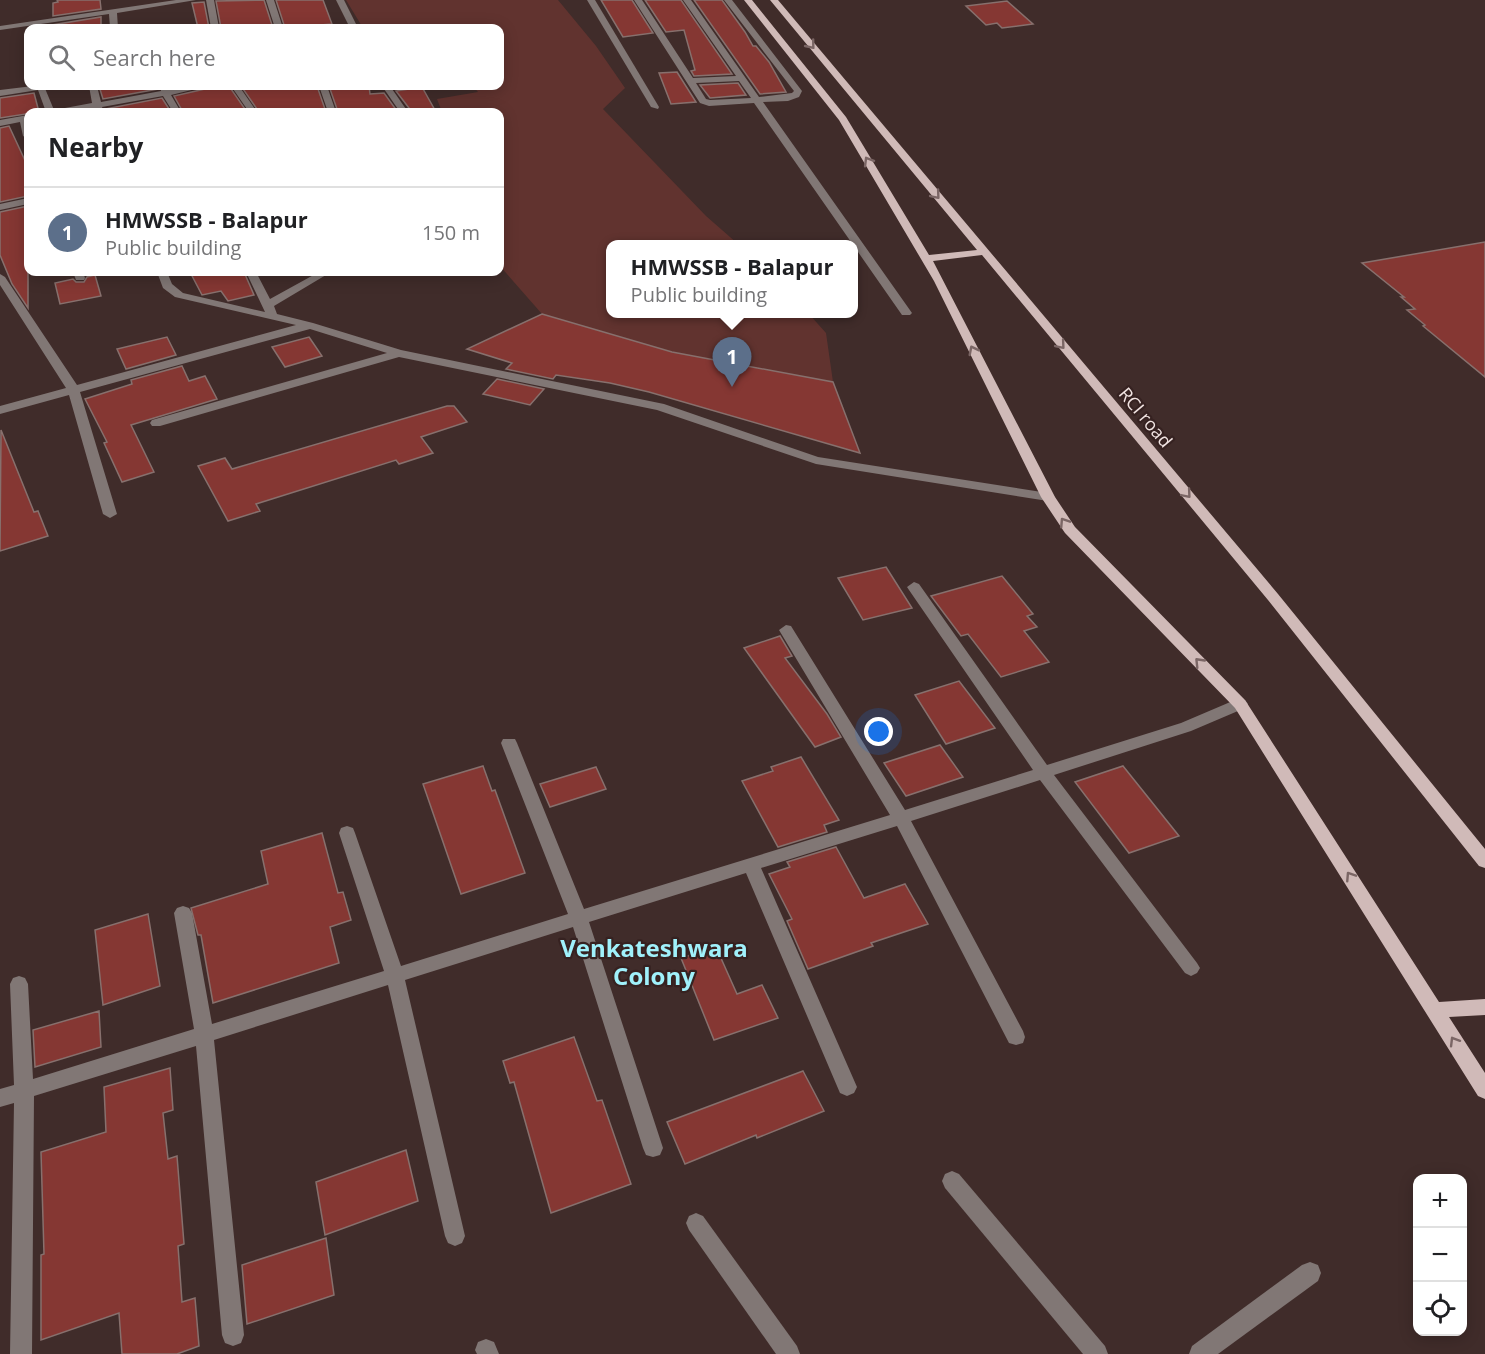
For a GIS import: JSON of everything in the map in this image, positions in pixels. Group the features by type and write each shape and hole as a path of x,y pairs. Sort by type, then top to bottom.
{"main road":[{"path":"748,0 843,119 926,259 1048,497 1070,530 1240,705 1485,1090"},
{"name":"RCI road","path":"774,0 1273,597 1485,861"},
{"path":"926,259 984,252"},
{"path":"1436,1010 1485,1007"}],"street":[{"path":"50,24 97,11 113,13 192,0"},
{"path":"210,0 213,24"},
{"path":"270,0 278,24"},
{"path":"340,0 352,24"},
{"path":"591,0 655,107"},
{"path":"638,0 703,101 709,103 788,98 796,95 798,91 728,0"},
{"path":"687,0 855,240"},
{"path":"113,13 114,24"},
{"path":"0,28 24,27"},
{"path":"691,81 741,78"},
{"path":"0,93 24,89"},
{"path":"43,90 49,108"},
{"path":"94,90 98,108"},
{"path":"101,108 161,90"},
{"path":"165,90 175,108"},
{"path":"238,90 250,108"},
{"path":"324,90 331,108"},
{"path":"389,90 401,108"},
{"path":"0,123 24,118"},
{"path":"0,207 24,202"},
{"path":"858,245 906,313"},
{"path":"163,276 167,286 179,295 309,325 399,353 660,406 816,460 1048,497"},
{"path":"253,276 273,317"},
{"path":"268,305 319,276"},
{"path":"0,277 73,389 110,514"},
{"path":"0,410 309,325"},
{"path":"156,423 399,353"},
{"path":"914,587 1043,772 1191,968"},
{"path":"786,630 901,818 1016,1037"},
{"path":"0,1098 901,818 1186,727 1240,705"},
{"path":"509,743 579,919 653,1148"},
{"path":"347,833 395,975 455,1236"},
{"path":"751,865 847,1088"},
{"path":"183,913 204,1034 233,1335"},
{"path":"19,984 24,1090 21,1354"},
{"path":"952,1181 1097,1354"},
{"path":"696,1223 789,1354"},
{"path":"1200,1354 1310,1273"}],"shaded area":[{"path":"346,0 558,0 596,46 625,88 603,109 706,216 733,240 606,240 606,318 813,318 826,333 833,382 672,352 542,314 504,271 504,108 440,108 437,99 478,92 476,90 504,90 504,24 361,24"}],"building":[{"path":"57,0 100,0 101,9 53,16 53,3 58,2"},
{"path":"264,0 272,24 220,24 216,1"},
{"path":"276,0 323,0 332,24 284,24"},
{"path":"601,0 632,0 653,33 623,37"},
{"path":"645,0 681,0 732,74 694,76 691,71 695,70 684,30 666,32"},
{"path":"694,0 722,0 753,46 756,46 769,62 786,92 760,94"},
{"path":"1007,1 1033,24 1002,28 997,23 986,25 966,6"},
{"path":"204,2 208,24 197,24 192,3"},
{"path":"101,17 101,24 58,24"},
{"path":"677,72 696,102 671,104 659,73"},
{"path":"738,83 746,95 710,98 700,85"},
{"path":"100,90 152,90 103,99"},
{"path":"200,90 232,90 244,108 181,108 174,96"},
{"path":"244,90 318,90 325,108 256,108"},
{"path":"330,90 370,90 370,94 384,93 395,108 337,108"},
{"path":"424,90 434,108 409,108 396,91"},
{"path":"34,93 38,108 24,108 24,114 0,118 0,98"},
{"path":"162,98 168,108 110,108"},
{"path":"9,126 24,158 24,197 0,202 0,128"},
{"path":"24,207 24,276 28,276 28,308 12,284 0,255 0,212"},
{"path":"1485,242 1485,377 1423,326 1425,325 1407,310 1415,309 1401,297 1404,297 1362,263"},
{"path":"95,276 101,296 60,304 55,283 73,279 76,282 84,282 87,277"},
{"path":"192,276 246,276 254,295 228,301 221,291 202,295"},
{"path":"542,314 672,352 833,382 860,453 649,392 610,383 556,375 553,379 506,369 512,363 467,349"},
{"path":"167,337 176,355 126,369 117,349"},
{"path":"309,337 322,356 285,367 272,347"},
{"path":"182,366 189,381 205,376 217,399 131,425 154,472 122,482 104,443 107,442 85,399 132,384 131,380"},
{"path":"497,379 544,389 530,405 483,394"},
{"path":"447,406 454,406 467,422 421,437 433,453 399,464 396,460 256,504 260,511 228,521 198,466 225,458 232,469"},
{"path":"1,430 34,512 38,511 48,536 0,551"},
{"path":"886,567 912,608 863,620 838,578"},
{"path":"1002,576 1033,614 1027,616 1037,627 1024,631 1049,662 1001,677 968,634 961,636 931,596"},
{"path":"780,636 792,656 785,658 827,714 841,737 815,747 744,648"},
{"path":"959,681 995,728 946,744 915,695"},
{"path":"940,745 963,777 906,796 884,763"},
{"path":"801,757 839,820 824,825 827,832 778,847 742,781 773,771 771,767"},
{"path":"483,766 492,791 495,790 525,873 461,894 423,784"},
{"path":"1123,766 1179,836 1129,853 1075,782"},
{"path":"596,767 606,789 550,807 540,784"},
{"path":"322,833 338,893 343,892 351,920 330,927 339,963 213,1003 201,935 198,935 191,908 268,884 261,851"},
{"path":"836,847 864,898 905,884 928,924 871,943 873,946 808,969 787,921 792,919 769,874 790,867 787,862"},
{"path":"148,914 160,986 103,1005 95,930"},
{"path":"716,947 737,994 762,985 778,1018 714,1040 681,958"},
{"path":"99,1011 101,1047 35,1067 33,1030"},
{"path":"574,1037 597,1101 602,1100 631,1184 551,1213 514,1082 510,1083 503,1061"},
{"path":"170,1068 173,1110 163,1113 168,1159 177,1156 184,1244 178,1246 182,1302 195,1298 199,1346 177,1354 122,1354 119,1313 41,1340 41,1255 44,1254 41,1152 106,1132 104,1087"},
{"path":"803,1071 824,1111 757,1138 756,1135 685,1164 667,1122"},
{"path":"406,1150 418,1201 325,1235 316,1182"},
{"path":"326,1238 334,1295 247,1324 242,1265"}],"place":[{"name":"HMWSSB - Balapur","path":"732,387"}],"district":[{"name":"Venkateshwara Colony","path":"654,961"}]}
